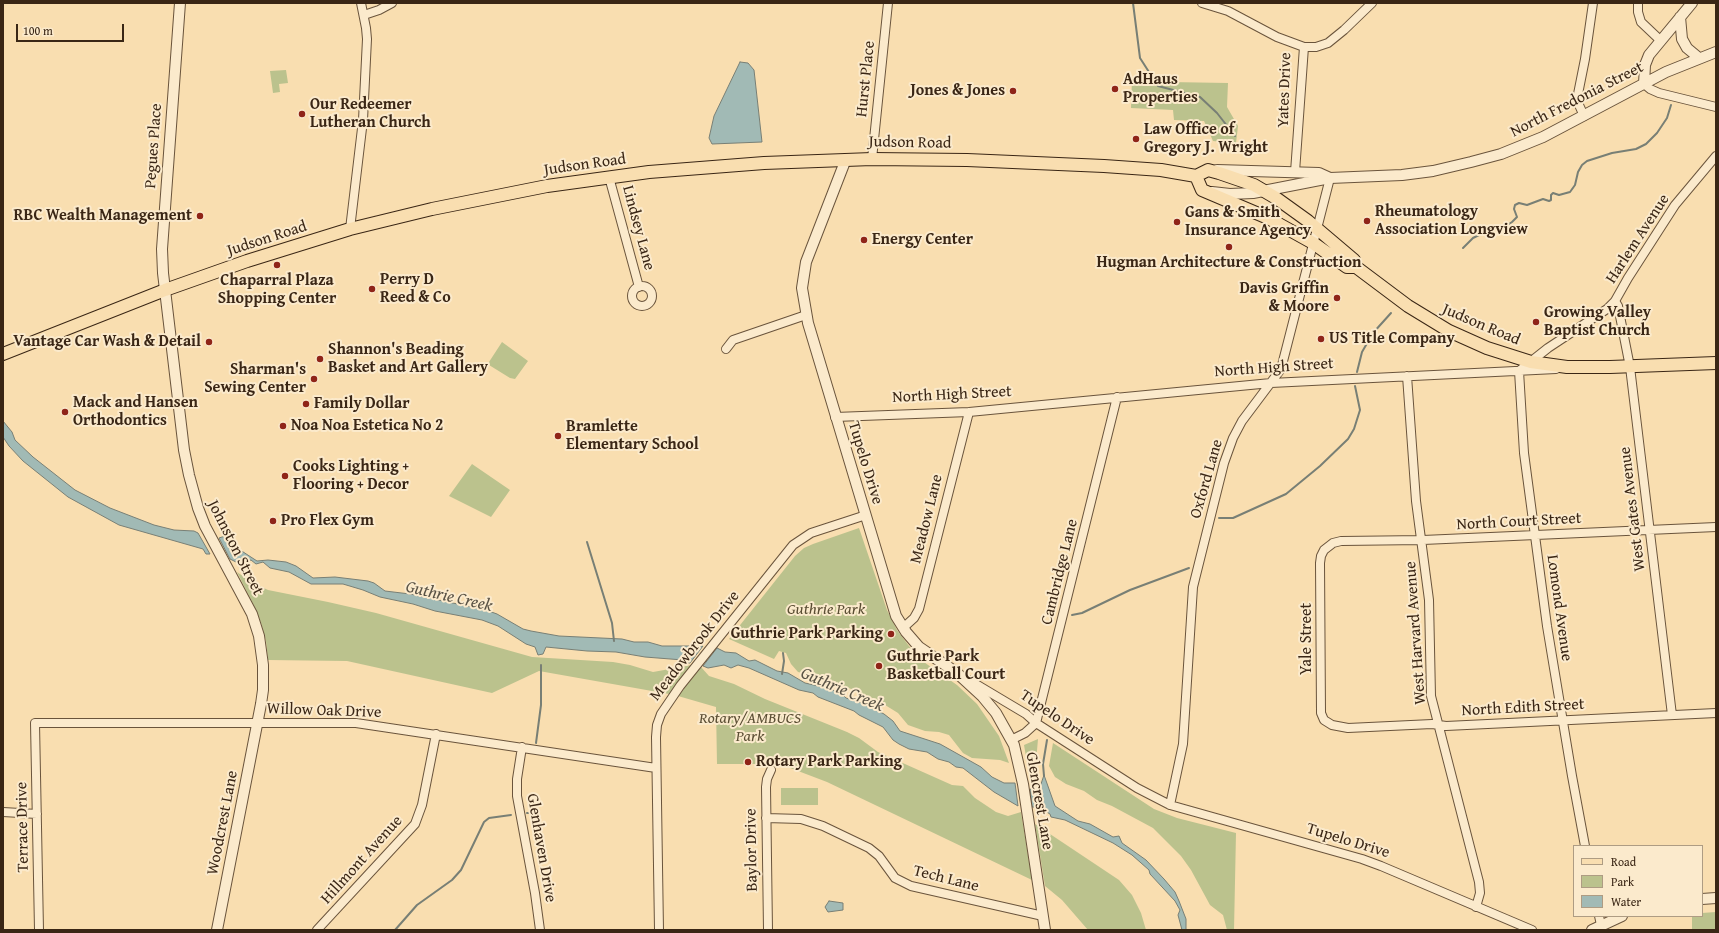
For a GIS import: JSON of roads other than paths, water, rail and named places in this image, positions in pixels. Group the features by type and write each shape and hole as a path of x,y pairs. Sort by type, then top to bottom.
{"main road":[{"name":"Judson Road","path":"3,354 165,290 247,261 350,229 468,201 554,185 689,168 846,159 947,160 1104,166 1161,170 1196,176"},
{"name":"Judson Road","path":"1208,170 1242,180 1265,191 1287,205 1354,260 1356,267"},
{"path":"1202,190 1196,176 1208,170"},
{"name":"Judson Road","path":"1202,190 1255,211 1313,243 1348,267 1356,267 1408,306 1448,331 1487,348 1531,362 1555,366 1584,368"},
{"name":"North High Street","path":"1584,368 1716,363"}],"street":[{"name":"Pegues Place","path":"165,290 162,244 180,3"},
{"path":"350,229 363,123 367,39 361,3"},
{"path":"364,15 392,3"},
{"name":"Hurst Place","path":"872,159 888,3"},
{"name":"Yates Drive","path":"1202,3 1238,16 1277,38 1304,47 1294,172"},
{"path":"1304,47 1316,47 1328,43 1372,3"},
{"path":"1584,116 1579,106 1578,94 1585,59 1593,3"},
{"path":"1638,3 1638,12 1641,22 1660,40"},
{"path":"1692,3 1660,40 1646,60 1644,84 1650,89 1659,93 1716,107"},
{"path":"1680,17 1682,39 1688,48 1699,58"},
{"name":"North Fredonia Street","path":"1202,190 1235,194 1265,191 1330,178 1402,175 1433,171 1472,162 1529,143 1644,84 1699,58 1716,52"},
{"name":"Harlem Avenue","path":"1519,372 1548,348 1607,309 1615,301 1675,205 1716,156"},
{"name":"Tupelo Drive","path":"846,159 806,262 802,288 806,315 890,599 896,616 903,628 919,647 957,673 1026,714 1036,723 1142,790 1170,805 1362,859 1532,930"},
{"name":"North Fredonia Street","path":"1208,170 1319,173 1330,178"},
{"name":"Lindsey Lane","path":"609,177 639,287"},
{"name":"Oxford Lane","path":"1170,805 1183,744 1194,582 1230,447 1242,421 1280,369 1330,178"},
{"name":"Johnston Street","path":"165,290 184,450 193,494 202,521 248,607 259,636 264,683 258,723"},
{"name":"West Gates Avenue","path":"1615,301 1618,306 1630,366 1672,715"},
{"path":"726,349 733,340 806,315"},
{"name":"North High Street","path":"836,417 968,412 1271,383 1584,368"},
{"name":"Lomond Avenue","path":"1519,372 1524,453 1547,626 1585,845"},
{"name":"West Harvard Avenue","path":"1407,376 1416,501 1429,600 1431,692 1438,725 1479,882 1480,893 1476,907"},
{"name":"Cambridge Lane","path":"1036,723 1117,397"},
{"name":"Meadow Lane","path":"903,628 914,618 919,609 968,412"},
{"name":"Meadowbrook Drive","path":"659,930 656,728 664,707 787,551 798,541 811,533 866,516"},
{"name":"North Court Street","path":"1325,548 1339,541 1422,540 1716,527"},
{"name":"Yale Street","path":"1325,548 1320,556 1321,713 1324,720 1332,725"},
{"name":"Glencrest Lane","path":"957,673 990,705 1014,745 1021,772 1045,930"},
{"name":"North Edith Street","path":"1332,725 1352,728 1446,726 1716,713"},
{"name":"Willow Oak Drive","path":"35,723 356,723 656,768"},
{"name":"Terrace Drive","path":"35,723 40,930"},
{"name":"Woodcrest Lane","path":"217,930 258,723"},
{"path":"1011,740 1025,733 1036,723"},
{"name":"Hillmont Avenue","path":"317,930 415,824 422,805 436,734"},
{"name":"Glenhaven Drive","path":"522,747 517,779 517,800 535,893 540,930"},
{"name":"Baylor Drive","path":"768,930 766,783 771,770"},
{"path":"3,812 37,814"},
{"name":"Tech Lane","path":"766,818 801,819 828,828 869,848 879,856 895,878 911,886 1043,916"},
{"path":"1703,898 1716,898"},
{"path":"1592,930 1600,920 1616,917"}],"water":[{"path":"740,62 748,63 754,70 762,142 712,144 709,138 714,116"},
{"path":"3,421 12,432 15,440 33,457 75,490 110,508 154,525 174,530 194,531 198,533 210,554 206,554 203,549 119,525 68,497 23,461 9,446 3,437"},
{"path":"225,536 234,546 257,561 268,560 286,562 296,566 313,578 335,577 368,581 374,583 385,591 410,594 486,610 497,614 523,629 531,631 559,636 622,639 634,642 648,642 662,646 703,646 690,663 684,663 683,660 645,657 616,652 546,647 543,654 538,655 535,647 526,644 498,626 482,620 435,611 413,604 380,597 343,584 311,584 289,572 270,568 263,562 256,564 251,560 240,564 230,559 219,538"},
{"path":"717,648 725,652 736,653 749,661 755,660 777,671 788,673 805,683 841,693 846,698 862,703 884,714 893,721 900,731 940,744 981,767 992,777 1004,783 1015,783 1018,806 994,792 963,768 956,767 949,762 938,759 927,752 909,749 899,744 893,740 883,727 854,711 818,697 813,693 799,690 749,668 738,665 731,668 724,665 708,668 703,666"},
{"path":"1044,775 1055,806 1078,821 1090,824 1113,837 1119,836 1122,843 1146,860 1164,879 1175,892 1179,901 1186,919 1186,930 1182,930 1178,915 1180,910 1175,901 1150,874 1149,870 1132,855 1113,843 1065,820 1051,817 1050,814 1038,807 1032,807 1030,789 1039,790"},
{"path":"829,901 843,903 843,910 828,912 825,907"}],"waterway":[{"path":"1133,3 1140,58 1158,86 1200,97 1217,113 1235,136"},
{"path":"1463,248 1473,238 1501,225 1506,226 1512,222 1517,217 1514,209 1515,205 1519,203 1527,205 1543,199 1549,201 1551,200 1551,195 1553,193 1559,195 1570,192 1575,185 1578,172 1582,165 1587,161 1612,153 1636,149 1646,144 1657,133 1667,118 1671,105"},
{"path":"1357,372 1362,352 1373,333 1391,313"},
{"path":"1219,518 1233,518 1286,494 1320,466 1348,439 1354,429 1360,410 1355,386"},
{"path":"587,542 612,623 614,641"},
{"path":"1072,615 1082,613 1130,590 1189,568"},
{"path":"782,674 784,661 783,653"},
{"path":"536,743 541,705 541,665"},
{"path":"1044,776 1043,764 1047,740"},
{"path":"527,813 531,813 530,804"},
{"path":"395,930 417,905 452,880 461,870 484,822 489,818 511,815"}],"place":[{"name":"AdHaus Properties","path":"1115,89"},
{"name":"Jones & Jones","path":"1013,91"},
{"name":"Our Redeemer Lutheran Church","path":"302,114"},
{"name":"Law Office of Gregory J. Wright","path":"1136,139"},
{"name":"RBC Wealth Management","path":"200,216"},
{"name":"Rheumatology Association Longview","path":"1367,221"},
{"name":"Gans & Smith Insurance Agency","path":"1177,222"},
{"name":"Energy Center","path":"864,240"},
{"name":"Hugman Architecture & Construction","path":"1229,247"},
{"name":"Chaparral Plaza Shopping Center","path":"277,265"},
{"name":"Perry D Reed & Co","path":"372,289"},
{"name":"Davis Griffin & Moore","path":"1337,298"},
{"name":"Growing Valley Baptist Church","path":"1536,322"},
{"name":"US Title Company","path":"1321,339"},
{"name":"Vantage Car Wash & Detail","path":"209,342"},
{"name":"Shannon's Beading Basket and Art Gallery","path":"320,359"},
{"name":"Sharman's Sewing Center","path":"314,379"},
{"name":"Family Dollar","path":"306,404"},
{"name":"Mack and Hansen Orthodontics","path":"65,412"},
{"name":"Noa Noa Estetica No 2","path":"283,426"},
{"name":"Bramlette Elementary School","path":"558,436"},
{"name":"Cooks Lighting + Flooring + Decor","path":"285,476"},
{"name":"Pro Flex Gym","path":"273,521"},
{"name":"Guthrie Park Parking","path":"891,634"},
{"name":"Guthrie Park Basketball Court","path":"879,666"},
{"name":"Rotary Park Parking","path":"748,762"}],"water label":[{"name":"Guthrie Creek","path":"449,597"},
{"name":"Guthrie Creek","path":"842,690"}],"park label":[{"name":"Guthrie Park","path":"826,610"},
{"name":"Rotary/AMBUCS Park","path":"750,728"}]}
